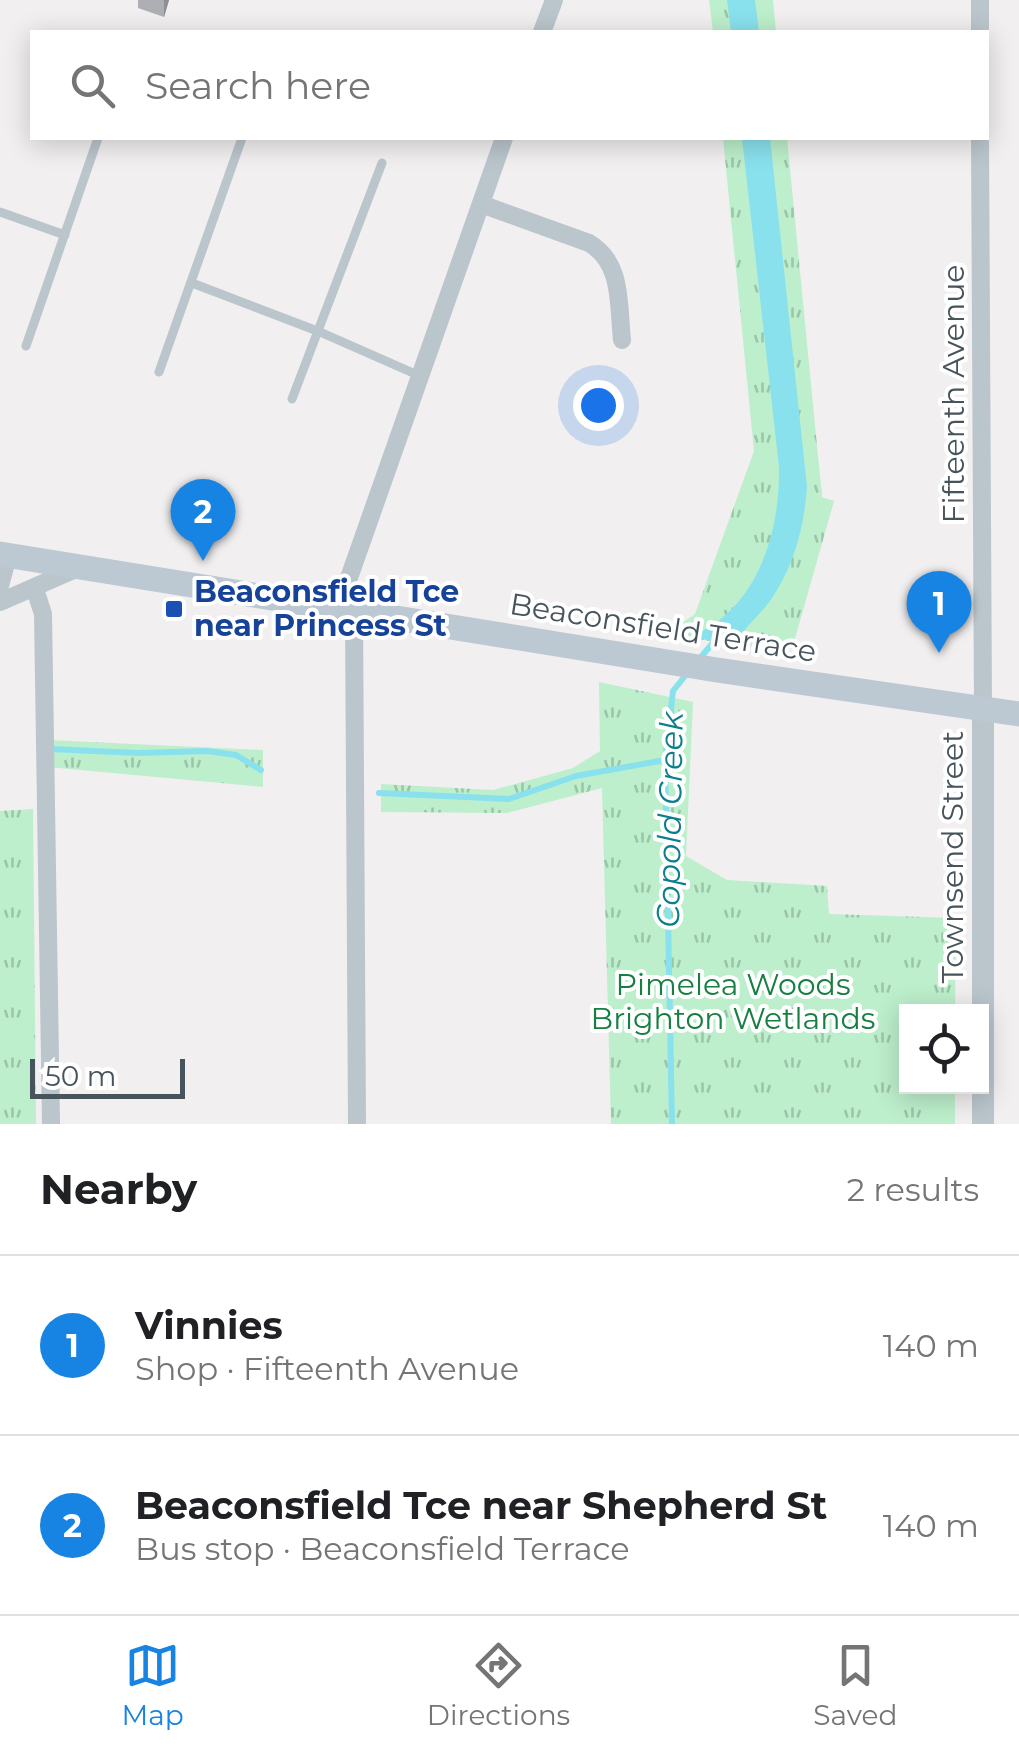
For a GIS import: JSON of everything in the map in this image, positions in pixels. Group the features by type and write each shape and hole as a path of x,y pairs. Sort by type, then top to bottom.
{"main road":[{"name":"Beaconsfield Terrace","path":"4,555 717,670 1019,714"}],"street":[{"path":"543,30 554,0"},
{"path":"980,0 980,30"},
{"path":"357,1124 346,610 420,376 503,140"},
{"name":"Fifteenth Avenue","path":"980,140 982,711"},
{"path":"481,204 589,243 603,252 616,278 622,340"},
{"path":"0,586 4,555"},
{"path":"0,602 79,568"},
{"path":"35,589 43,614 50,1124"},
{"name":"Townsend Street","path":"982,711 983,1124"}],"lane":[{"path":"26,346 97,140"},
{"path":"159,372 241,140"},
{"path":"292,399 382,164"},
{"path":"0,212 65,235"},
{"path":"192,284 320,332 420,376"}],"green space":[{"path":"709,0 773,0 776,30 713,30"},
{"path":"723,140 787,140 822,497 834,501 792,649 716,642 671,631 695,614 754,451"},
{"name":"Pimelea Woods Brighton Wetlands","path":"599,682 693,702 686,856 727,880 827,886 829,914 956,918 955,1004 899,1004 899,1094 955,1094 955,1124 611,1124 602,788 507,813 381,812 381,784 493,790 573,768 600,751"},
{"path":"48,740 263,750 263,787 48,767"},
{"path":"33,809 36,1124 0,1124 0,811"}],"water":[{"path":"727,0 755,0 759,30 731,30"},
{"path":"742,140 770,140 807,487 791,561 770,601 735,644 690,637 733,608 758,572 772,531 779,467"}],"waterway":[{"name":"Copold Creek","path":"700,658 718,637"},
{"name":"Copold Creek","path":"672,1124 665,760 673,691 689,671"},
{"path":"51,749 207,751 236,755 261,770"},
{"path":"379,793 509,799 576,776 665,760"}],"place":[{"name":"Beaconsfield Tce near Shepherd St","path":"203,561"},
{"name":"Beaconsfield Tce near Princess St","path":"174,609"},
{"name":"Vinnies","path":"939,653"}]}
